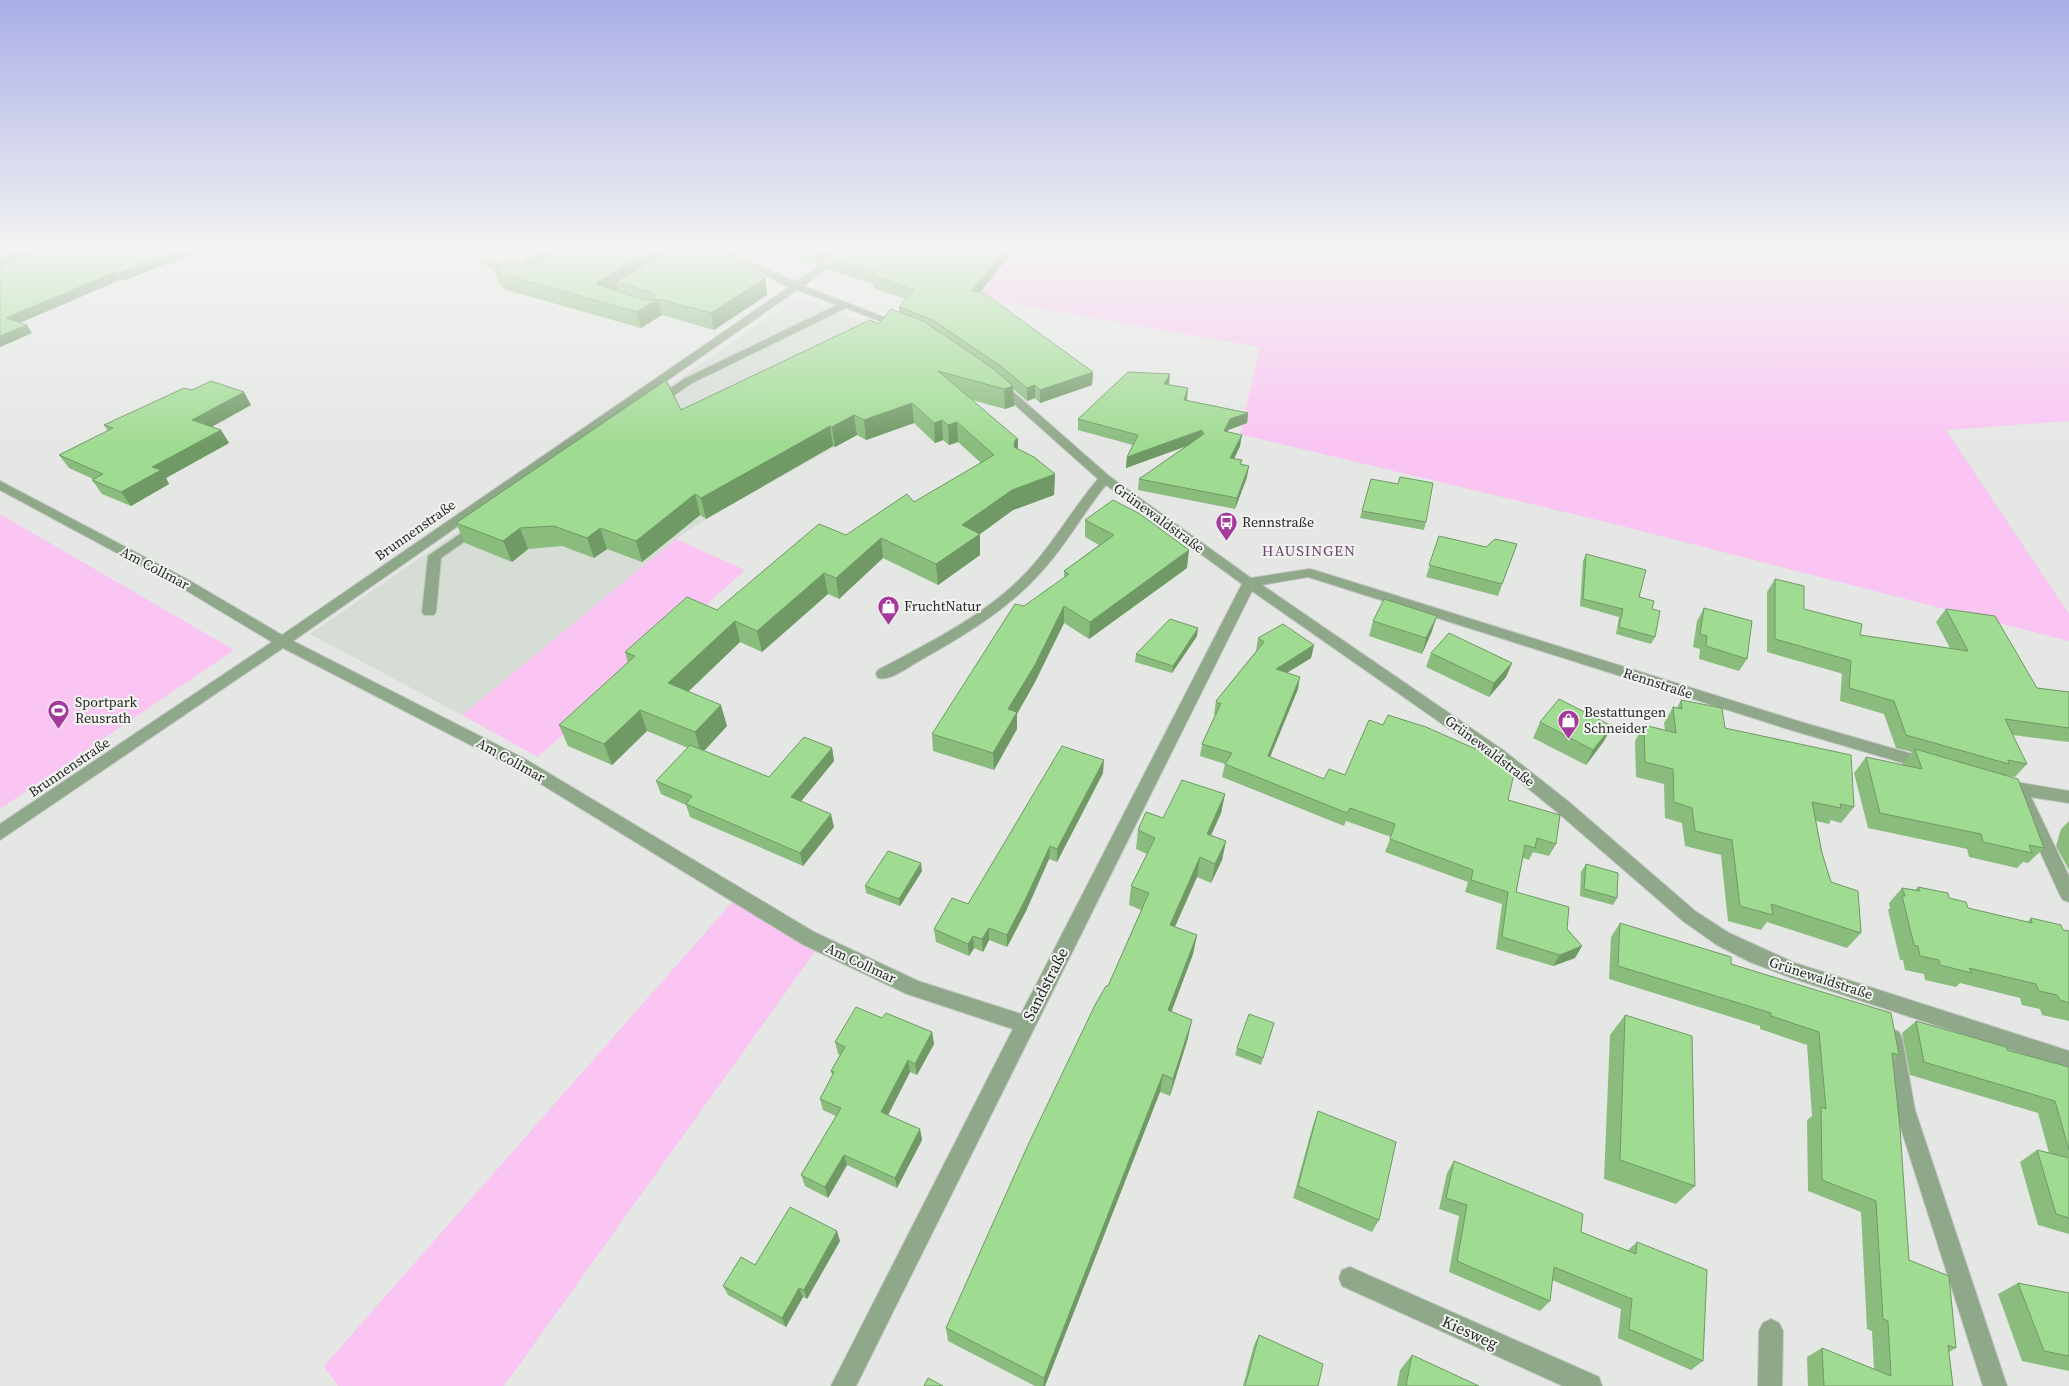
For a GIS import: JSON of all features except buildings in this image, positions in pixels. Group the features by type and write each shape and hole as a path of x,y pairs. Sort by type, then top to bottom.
{"street":[{"name":"Brunnenstraße","path":"0,833 282,642 752,316"},
{"path":"649,408 688,381 823,316"},
{"path":"874,316 920,333"},
{"name":"Grünewaldstraße","path":"990,378 1105,479 1249,583 1497,754 1563,807 1689,916 1723,939 1757,956 1792,970 2069,1060"},
{"name":"Grünewaldstraße","path":"883,674 930,648 992,609 1037,569 1105,479"},
{"name":"Am Collmar","path":"0,484 187,585 282,642 519,763 808,938 914,988 1025,1024"},
{"path":"429,612 435,556 491,516"},
{"name":"Rennstraße","path":"1249,583 1309,573 1789,724 1943,769"},
{"name":"Sandstraße","path":"843,1386 1249,583"},
{"path":"1991,782 2019,790 2069,797"},
{"path":"2019,790 2069,895"},
{"name":"Grünewaldstraße","path":"1884,999 1905,1110 1995,1386"},
{"name":"Kiesweg","path":"1350,1278 1590,1386"},
{"path":"1770,1386 1771,1331"}],"shaded area":[{"path":"771,316 847,316 876,327 844,430 856,435 706,519 676,539 462,715 310,634"},
{"path":"1079,316 2069,316 2069,421 1946,430 2069,614 2069,641 1614,524 1240,434 1260,347"},
{"name":"Sportpark Reusrath","path":"0,514 234,650 0,809"},
{"path":"676,539 745,570 538,757 462,715"},
{"path":"733,901 816,950 504,1386 338,1386 324,1366"}],"place":[{"name":"Rennstraße","path":"1226,541"},
{"name":"FruchtNatur","path":"888,625"},
{"name":"Sportpark Reusrath","path":"59,729"},
{"name":"Bestattungen Schneider","path":"1568,739"}],"district":[{"name":"HAUSINGEN","path":"1309,550"}]}
